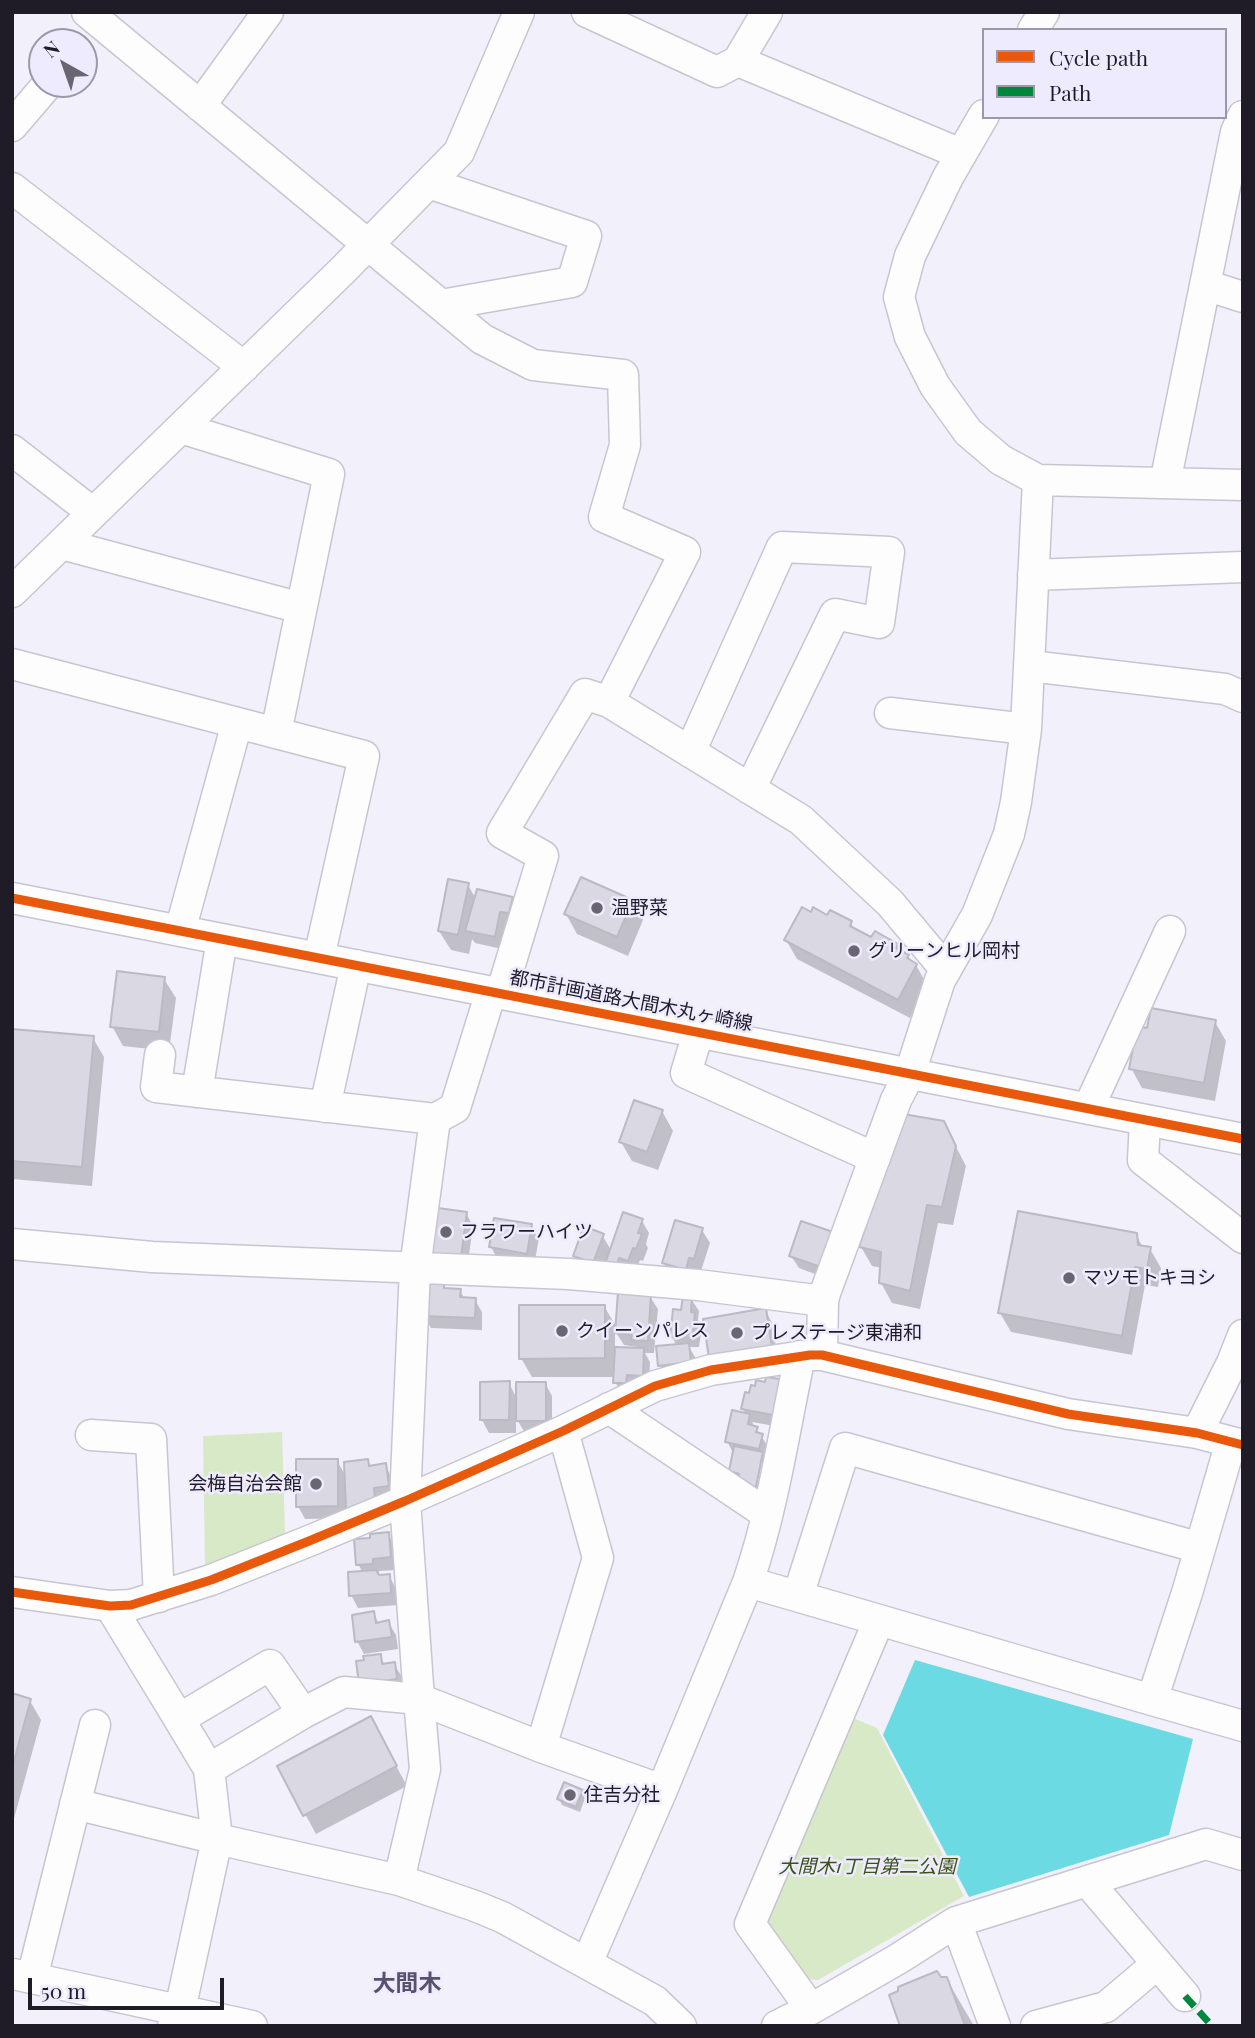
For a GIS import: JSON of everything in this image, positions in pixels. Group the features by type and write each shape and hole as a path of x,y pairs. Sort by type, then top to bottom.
{"street":[{"path":"200,106 268,12"},
{"path":"12,592 369,244 459,152 519,12"},
{"path":"587,12 716,72 737,61 767,12"},
{"path":"1034,28 1044,12"},
{"path":"90,26 200,106 482,339 533,365 623,375 625,444 604,517 685,552 608,702"},
{"path":"737,61 961,154"},
{"path":"12,126 36,98"},
{"path":"1165,483 1236,132 1243,116"},
{"path":"982,118 948,177 910,256 900,297 910,337 935,386 968,432 1001,460 1038,480 1243,485"},
{"path":"429,183 586,236 572,282 441,305"},
{"path":"12,188 244,367"},
{"path":"1205,285 1243,297"},
{"path":"181,428 329,474 276,733"},
{"path":"12,450 93,513"},
{"path":"587,1963 748,1582 811,1356 823,1301 895,1100 910,1073 946,970 977,915 1009,834 1026,729 1038,480"},
{"path":"62,544 301,608"},
{"path":"690,752 782,547 889,552 879,623 835,614 750,789"},
{"path":"1033,575 1243,567"},
{"path":"12,664 364,756 319,958"},
{"path":"1030,666 1225,689 1243,697"},
{"path":"160,1055 156,1087 435,1119 455,1108 543,856 502,833 585,694 608,702 801,820 890,903 946,970"},
{"path":"890,713 1026,729"},
{"path":"180,931 237,723"},
{"name":"都市計画道路大間木丸ヶ崎線","path":"12,898 1243,1139"},
{"path":"1088,1109 1170,932"},
{"path":"197,1092 222,939"},
{"path":"325,1107 356,965"},
{"path":"698,1033 686,1073 875,1157"},
{"path":"399,1880 425,1769 405,1501 415,1268 435,1119"},
{"path":"1145,1121 1143,1160 1243,1238"},
{"path":"12,1244 152,1257 569,1274 698,1285 823,1301"},
{"path":"1197,1433 1243,1335"},
{"path":"12,1592 110,1606 131,1605 159,1597 248,1566 405,1501 563,1431 655,1386 720,1368 811,1356 1068,1414 1197,1433 1237,1444 1199,1548 1152,1700"},
{"path":"609,1408 767,1514"},
{"path":"541,1747 598,1558 563,1431"},
{"path":"91,1435 151,1439 159,1597"},
{"path":"798,1596 845,1448 1199,1548"},
{"path":"748,1582 1243,1726"},
{"path":"110,1606 209,1769 217,1839 176,2018"},
{"path":"811,2009 750,1924 879,1620"},
{"path":"179,1719 270,1665 303,1713"},
{"path":"209,1769 344,1692 419,1699 541,1747 662,1790"},
{"path":"95,1725 75,1804 22,1976 176,2018 252,2026"},
{"path":"75,1804 399,1880 448,1895 502,1917 655,2001 681,2026"},
{"path":"776,2026 898,1959 956,1922 1206,1844 1243,1855"},
{"path":"1087,1881 1185,1996"},
{"path":"956,1922 995,2026"},
{"path":"1036,2026 1106,2007 1157,1964"}],"green space":[{"path":"282,1432 285,1536 205,1568 203,1436"},
{"name":"大間木1丁目第二公園","path":"853,1718 877,1728 964,1896 818,1980 807,1979 768,1929 768,1910"}],"water":[{"path":"915,1660 1193,1739 1169,1835 969,1897 883,1735"}],"building":[{"path":"581,877 633,900 617,937 564,914"},
{"path":"448,879 469,883 458,935 438,931"},
{"path":"477,889 513,897 509,913 500,912 495,937 465,931"},
{"name":"グリーンヒル岡村","path":"802,907 811,912 813,907 827,915 830,910 852,921 850,926 871,937 875,931 898,944 896,948 909,955 907,958 917,964 898,1000 784,940"},
{"path":"117,971 165,977 159,1032 110,1027"},
{"path":"1151,1008 1216,1020 1204,1083 1129,1069 1137,1026 1147,1028"},
{"path":"12,1029 94,1036 82,1167 12,1161"},
{"path":"634,1100 663,1110 647,1152 619,1142"},
{"path":"903,1114 944,1121 956,1146 942,1207 927,1205 910,1291 879,1283 881,1252 859,1247"},
{"name":"フラワーハイツ","path":"431,1207 467,1212 461,1257 424,1252"},
{"path":"1018,1211 1137,1233 1138,1245 1151,1247 1147,1269 1135,1267 1122,1336 998,1313"},
{"path":"623,1212 643,1219 638,1233 642,1234 628,1261 619,1258 616,1268 605,1264"},
{"path":"494,1218 532,1224 527,1254 489,1247"},
{"path":"675,1220 703,1228 694,1259 689,1258 686,1270 662,1263"},
{"path":"801,1221 833,1232 821,1267 789,1256"},
{"path":"584,1226 604,1234 593,1263 573,1256"},
{"path":"424,1282 444,1283 444,1288 461,1289 460,1297 476,1298 475,1318 422,1316"},
{"path":"618,1292 651,1295 648,1341 631,1340 632,1335 615,1333"},
{"path":"683,1296 692,1297 691,1312 695,1313 693,1335 670,1337 673,1309 681,1310"},
{"name":"クイーンパレス","path":"519,1305 605,1305 605,1358 519,1359"},
{"name":"プレステージ東浦和","path":"766,1308 772,1347 709,1358 703,1319"},
{"path":"689,1343 691,1362 658,1366 656,1346"},
{"path":"615,1347 644,1348 643,1376 627,1375 626,1383 613,1383"},
{"path":"766,1377 780,1379 773,1415 741,1409 745,1392 749,1393 756,1380 765,1382"},
{"path":"510,1381 509,1420 480,1420 480,1382"},
{"path":"516,1382 546,1382 546,1421 516,1421"},
{"path":"732,1410 750,1414 748,1424 758,1427 756,1432 763,1434 759,1449 725,1442"},
{"path":"734,1446 763,1452 756,1487 737,1483 739,1474 729,1471"},
{"path":"296,1459 338,1459 338,1506 296,1507"},
{"path":"368,1459 369,1466 386,1463 389,1486 374,1488 375,1498 346,1509 344,1462"},
{"path":"389,1532 391,1557 373,1559 373,1564 356,1565 354,1539 370,1538 370,1534"},
{"path":"376,1570 379,1575 390,1574 391,1593 349,1596 348,1572"},
{"path":"374,1611 376,1623 389,1620 392,1637 355,1642 352,1615"},
{"path":"381,1654 382,1664 395,1662 397,1679 359,1684 356,1661 364,1660 363,1656"},
{"path":"12,1693 31,1699 12,1768"},
{"path":"371,1716 397,1766 303,1816 277,1766"},
{"name":"住吉分社","path":"564,1782 583,1790 576,1807 557,1799"},
{"path":"937,1971 941,1977 947,1977 965,2026 900,2026 889,1995 898,1991 898,1987"}],"marked path":[{"path":"1185,1996 1212,2026"}],"cycle path":[{"path":"12,898 1243,1139"},
{"path":"12,1592 110,1606 131,1605 211,1580 405,1501 563,1431 655,1386 711,1370 810,1355 822,1355 1068,1414 1197,1433 1243,1445"}],"place":[{"name":"温野菜","path":"597,908"},
{"name":"グリーンヒル岡村","path":"854,951"},
{"name":"フラワーハイツ","path":"446,1232"},
{"name":"マツモトキヨシ","path":"1069,1278"},
{"name":"クイーンパレス","path":"562,1331"},
{"name":"プレステージ東浦和","path":"737,1333"},
{"name":"会梅自治会館","path":"316,1484"},
{"name":"住吉分社","path":"570,1795"}],"district":[{"name":"大間木","path":"407,1984"}]}
